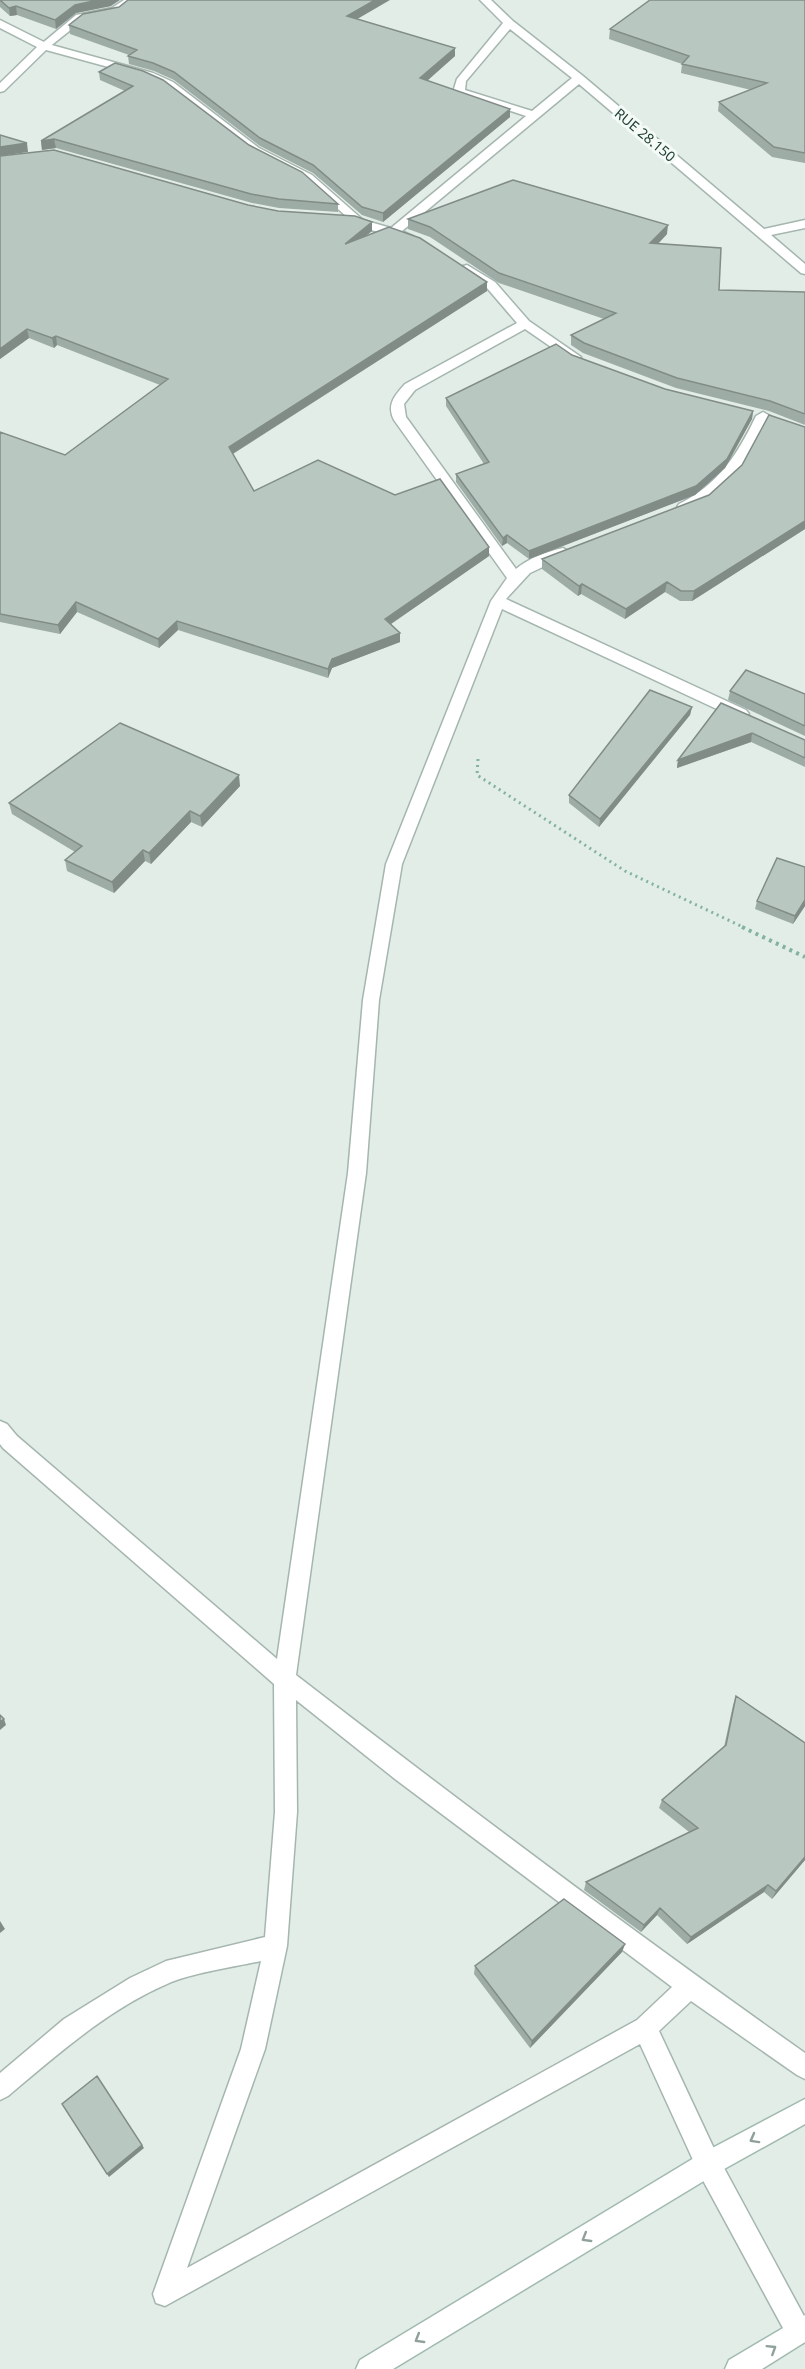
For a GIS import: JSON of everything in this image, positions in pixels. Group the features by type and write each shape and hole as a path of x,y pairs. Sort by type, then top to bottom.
{"street":[{"path":"0,89 44,46 80,17 115,11 131,0"},
{"name":"RUE 28.150","path":"485,0 509,23 579,78 805,270"},
{"path":"0,23 44,46 149,75 169,84 255,150 308,177 357,220"},
{"path":"509,23 461,81 459,92 534,114"},
{"path":"394,231 579,78"},
{"path":"336,219 357,220 415,239"},
{"path":"761,233 805,224"},
{"path":"453,261 491,285 525,324 545,339 587,362"},
{"path":"514,577 399,417 396,408 397,402 410,387 525,324"},
{"path":"668,513 701,500 733,471 762,416"},
{"path":"574,548 528,567 514,577 498,601 439,744 394,864 370,1000 357,1173 285,1679 286,1812 276,1946 253,2049 165,2294 645,2028 690,1986"},
{"path":"498,601 752,719"},
{"path":"0,1430 10,1442 285,1679 403,1771 690,1986 805,2067"},
{"path":"0,2088 72,2027 138,1986 166,1972 276,1946"},
{"path":"645,2028 708,2164 802,2330 738,2369"},
{"path":"369,2369 708,2164 805,2111"}],"path":[{"path":"439,744 479,756 477,775 624,871 805,957"}],"building":[{"path":"0,0 98,0 75,5 55,20 16,6 9,8"},
{"path":"128,0 375,0 347,16 455,48 420,78 510,109 383,213 362,207 313,165 260,138 174,72 128,56 137,50 69,25 83,14 119,7"},
{"path":"650,0 805,0 805,153 774,147 719,102 767,83 682,64 689,56 610,29"},
{"path":"115,63 143,71 163,80 249,145 302,172 338,204 251,194 54,139 41,141 133,86 99,72"},
{"path":"0,135 27,143 0,147"},
{"path":"54,150 248,205 278,211 355,216 372,222 345,244 389,227 420,238 487,282 229,447 254,491 318,460 395,495 440,479 489,547 385,619 400,633 332,659 328,669 177,621 158,639 76,602 58,625 0,614 0,432 65,455 168,379 56,336 52,338 27,329 0,349 0,156"},
{"path":"513,180 668,225 650,243 721,248 719,290 805,292 805,414 770,401 677,378 584,343 571,335 616,313 499,273 430,227 408,219"},
{"path":"556,344 572,355 665,389 753,411 727,459 696,486 529,551 507,535 503,538 456,474 489,462 446,398"},
{"path":"769,415 805,427 805,521 694,591 681,591 667,582 626,609 582,584 579,586 542,559 709,495 742,465"},
{"path":"746,670 805,694 805,726 730,691"},
{"path":"650,690 692,707 600,819 569,795"},
{"path":"721,703 805,740 805,758 752,733 678,760"},
{"path":"120,723 239,775 200,816 190,811 149,853 143,850 112,882 65,860 82,846 9,803"},
{"path":"777,858 805,867 805,900 795,916 757,901"},
{"path":"736,1696 805,1743 805,1857 776,1891 768,1885 691,1937 660,1908 644,1925 586,1882 698,1828 662,1800 726,1745"},
{"path":"564,1899 625,1944 532,2041 475,1966"},
{"path":"97,2076 142,2145 107,2174 62,2104"}]}
